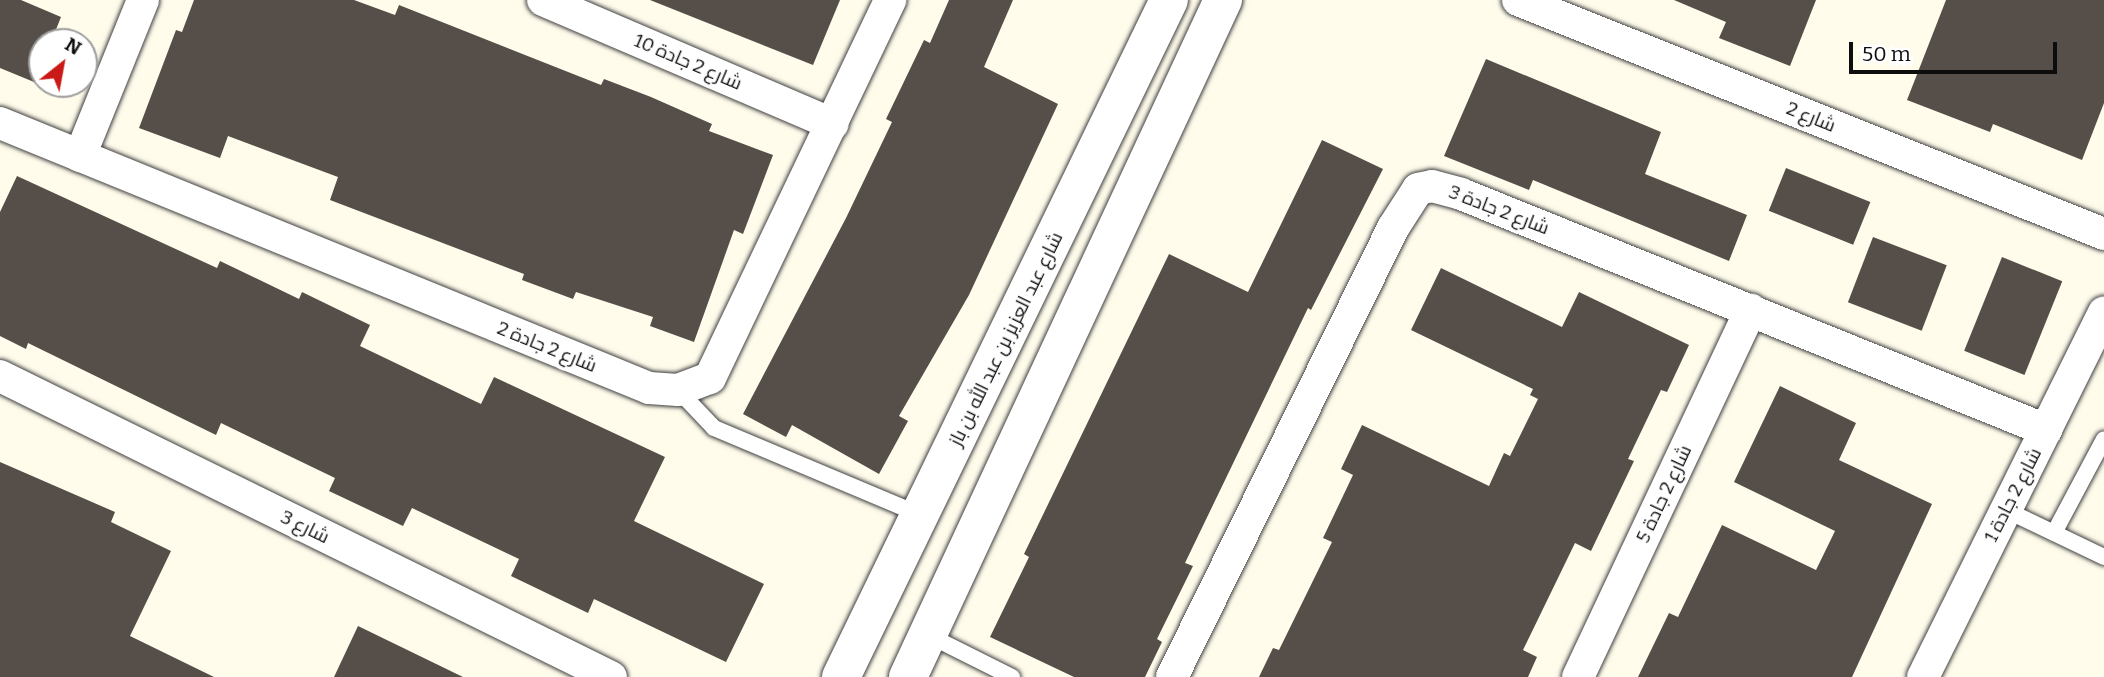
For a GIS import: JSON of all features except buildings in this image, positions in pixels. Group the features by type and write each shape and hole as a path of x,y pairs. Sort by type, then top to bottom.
{"street":[{"path":"80,156 143,0"},
{"name":"شارع 2 جادة 10","path":"542,0 833,124"},
{"name":"شارع 2 جادة 2","path":"0,123 649,388 678,390 710,378 890,0"},
{"name":"شارع عبد العزيز بن عبد الله بن باز","path":"841,677 1169,0"},
{"path":"908,677 1223,0"},
{"name":"شارع 2","path":"1518,0 2104,234"},
{"name":"شارع 2 جادة 3","path":"1172,677 1393,228 1418,189 1432,186 1461,194 2046,429"},
{"name":"شارع 2 جادة 5","path":"1578,677 1751,310"},
{"name":"شارع 2 جادة 1","path":"1923,677 2104,313"},
{"name":"شارع 3","path":"0,376 572,669 611,677"}],"lane":[{"path":"678,390 714,428 921,515"},
{"path":"2054,533 2104,439"},
{"path":"2006,510 2104,557"},
{"path":"928,635 1012,677"}]}
